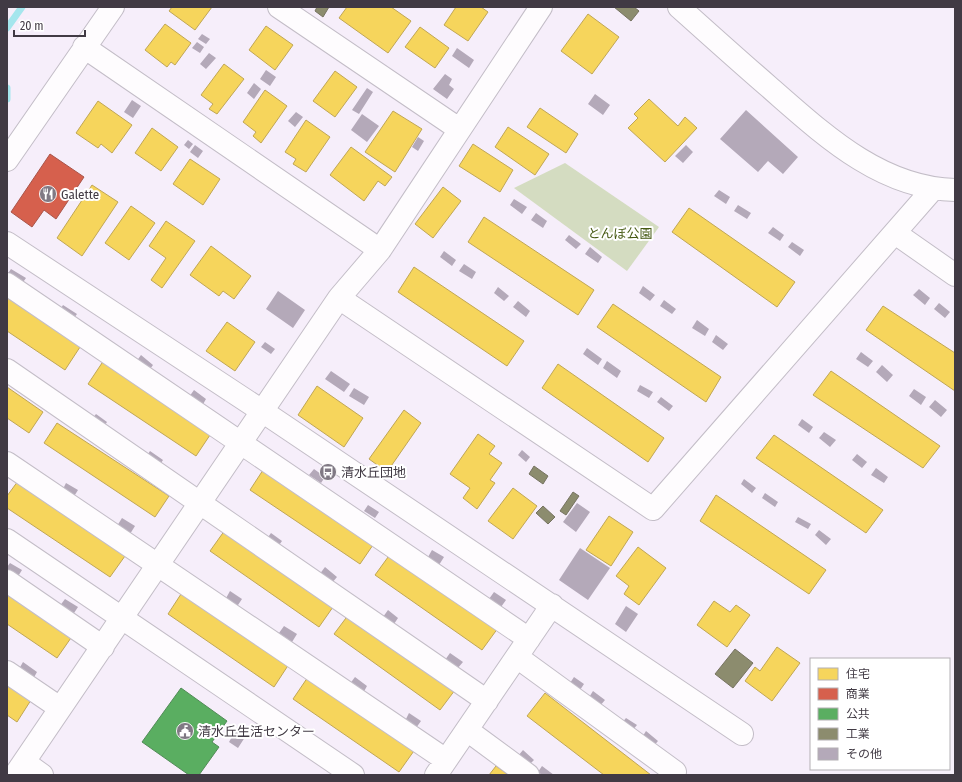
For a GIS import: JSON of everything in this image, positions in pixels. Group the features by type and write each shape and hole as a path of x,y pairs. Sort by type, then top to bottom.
{"street":[{"path":"7,160 113,7"},
{"path":"279,7 459,130"},
{"path":"679,7 827,138 887,175 932,190 955,190"},
{"path":"42,775 16,766 60,708 339,298 380,250 538,8"},
{"path":"84,47 380,250"},
{"path":"339,298 653,509 932,190"},
{"path":"895,233 955,275"},
{"path":"7,243 262,411 742,734"},
{"path":"7,284 529,639"},
{"path":"7,370 201,502 487,701"},
{"path":"7,464 158,566 441,768 552,605"},
{"path":"7,540 353,775"},
{"path":"7,581 102,647"},
{"path":"517,657 675,772 672,775"},
{"path":"7,672 60,708"},
{"path":"467,730 528,775"}],"green space":[{"name":"とんぼ公園","path":"565,163 659,227 627,271 514,188"}],"building: 住宅":[{"path":"172,7 212,7 195,30 169,11"},
{"path":"347,7 391,7 411,21 388,53 339,18"},
{"path":"456,7 481,7 488,12 468,41 444,25"},
{"path":"588,14 619,37 592,74 561,51"},
{"path":"165,24 191,43 175,65 171,62 167,67 145,50"},
{"path":"266,26 293,45 275,70 249,50"},
{"path":"420,27 449,48 435,68 405,47"},
{"path":"224,64 244,79 217,114 209,109 213,104 201,95"},
{"path":"335,71 357,87 335,117 313,101"},
{"path":"265,90 287,106 261,143 253,136 256,132 243,122"},
{"path":"649,99 678,126 685,117 697,128 665,162 628,128 638,118 634,114"},
{"path":"98,101 132,125 112,153 101,144 98,148 76,133"},
{"path":"540,108 578,134 566,153 527,127"},
{"path":"393,111 422,129 395,172 365,152"},
{"path":"306,120 330,137 306,172 293,164 296,159 285,152"},
{"path":"508,127 549,154 535,175 495,147"},
{"path":"152,128 178,147 161,171 135,153"},
{"path":"473,144 513,170 500,192 459,166"},
{"path":"351,147 392,177 385,186 378,181 364,201 330,175"},
{"path":"190,159 220,179 203,205 173,184"},
{"path":"92,185 118,202 82,256 57,238"},
{"path":"443,187 461,201 433,238 415,224"},
{"path":"131,206 155,223 129,260 105,243"},
{"path":"689,208 795,282 777,307 672,232"},
{"path":"484,217 594,290 578,315 468,242"},
{"path":"166,221 195,241 162,288 151,280 166,258 149,246"},
{"path":"211,246 251,276 234,299 223,291 219,296 190,275"},
{"path":"414,267 524,341 507,366 398,292"},
{"path":"7,293 82,344 65,370 7,331"},
{"path":"613,304 721,377 706,402 597,327"},
{"path":"883,306 955,353 955,391 866,330"},
{"path":"227,322 255,342 235,371 206,351"},
{"path":"104,360 212,432 196,456 88,384"},
{"path":"558,364 664,438 648,462 542,388"},
{"path":"831,371 940,446 923,468 813,395"},
{"path":"317,386 363,418 344,447 298,415"},
{"path":"7,387 43,412 29,433 7,418"},
{"path":"404,410 421,423 387,472 369,459"},
{"path":"57,423 169,496 155,517 44,443"},
{"path":"478,434 495,446 489,454 502,463 490,480 495,483 477,509 463,498 470,488 450,474"},
{"path":"774,435 883,510 866,533 756,458"},
{"path":"265,467 375,542 360,564 250,490"},
{"path":"18,481 125,556 110,577 7,508 7,496"},
{"path":"513,488 537,506 513,539 488,521"},
{"path":"716,495 826,570 809,594 700,521"},
{"path":"609,516 633,532 611,566 586,550"},
{"path":"225,530 333,607 319,627 210,551"},
{"path":"638,547 666,568 639,605 624,594 629,586 616,576"},
{"path":"391,553 498,628 482,650 375,575"},
{"path":"7,590 73,635 57,658 7,624"},
{"path":"183,591 289,664 274,687 168,614"},
{"path":"714,601 730,612 736,605 750,615 727,647 697,625"},
{"path":"349,614 455,690 440,710 334,634"},
{"path":"777,647 800,663 772,701 745,681 755,667 760,671"},
{"path":"310,674 416,748 399,772 293,699"},
{"path":"7,684 31,700 17,722 7,715"},
{"path":"545,693 651,775 604,775 527,716"},
{"path":"496,766 509,775 489,775"}],"building: 商業":[{"name":"Galette","path":"50,154 84,177 56,219 44,210 32,227 11,212"}],"building: 公共":[{"name":"清水丘生活センター","path":"181,688 227,721 212,742 219,747 199,775 189,775 142,742"}],"building: 工業":[{"path":"317,7 329,7 323,17 315,11"},
{"path":"614,7 634,7 639,11 631,21"},
{"path":"534,466 548,476 543,484 529,474"},
{"path":"573,492 579,496 566,515 560,511"},
{"path":"543,506 555,517 548,524 536,513"},
{"path":"735,649 753,663 733,688 715,674"}],"building: その他":[{"path":"202,34 210,39 206,44 198,39"},
{"path":"197,42 204,47 200,53 192,48"},
{"path":"457,48 474,60 469,68 452,56"},
{"path":"209,53 216,58 206,69 200,64"},
{"path":"266,70 276,77 270,86 260,79"},
{"path":"445,74 452,79 449,85 454,89 447,99 433,89"},
{"path":"254,83 261,89 254,99 247,93"},
{"path":"367,88 373,92 359,114 352,110"},
{"path":"595,94 610,105 603,115 588,104"},
{"path":"132,100 141,106 133,118 124,112"},
{"path":"746,110 798,157 783,174 768,161 758,172 720,139"},
{"path":"296,112 303,117 295,127 288,121"},
{"path":"362,114 379,126 367,142 351,130"},
{"path":"418,137 424,141 418,151 412,147"},
{"path":"188,140 193,144 189,149 184,145"},
{"path":"195,145 203,151 198,158 190,152"},
{"path":"686,145 693,152 683,163 675,156"},
{"path":"719,190 730,197 726,204 714,196"},
{"path":"514,199 527,207 522,214 510,205"},
{"path":"738,205 751,213 747,219 734,211"},
{"path":"536,213 547,221 543,228 531,220"},
{"path":"773,227 784,235 780,241 768,233"},
{"path":"569,235 581,244 576,249 565,240"},
{"path":"792,242 804,250 800,256 788,247"},
{"path":"590,247 602,257 598,263 585,254"},
{"path":"444,251 456,260 452,266 440,257"},
{"path":"464,264 476,272 472,279 459,271"},
{"path":"11,269 26,278 21,285 7,275"},
{"path":"643,286 655,295 650,301 639,293"},
{"path":"498,287 509,296 504,301 494,293"},
{"path":"919,289 930,298 925,305 913,295"},
{"path":"278,291 305,310 293,328 266,309"},
{"path":"664,300 676,309 672,314 660,306"},
{"path":"518,301 530,311 526,317 513,307"},
{"path":"939,303 950,312 945,318 934,309"},
{"path":"63,305 77,314 71,322 58,313"},
{"path":"697,320 709,329 705,336 692,328"},
{"path":"716,335 728,344 723,350 712,342"},
{"path":"265,342 275,349 271,354 261,347"},
{"path":"587,348 602,359 598,365 583,354"},
{"path":"861,352 873,361 868,367 856,359"},
{"path":"141,355 153,365 148,372 136,362"},
{"path":"607,361 621,371 617,378 603,368"},
{"path":"882,365 893,375 887,382 876,372"},
{"path":"331,371 350,384 344,392 325,379"},
{"path":"640,385 653,392 649,398 637,391"},
{"path":"354,388 369,397 364,405 349,396"},
{"path":"914,389 926,397 921,405 909,396"},
{"path":"194,390 206,399 202,406 189,397"},
{"path":"661,397 673,406 669,411 657,402"},
{"path":"935,400 947,410 941,417 929,407"},
{"path":"96,414 107,422 103,428 91,420"},
{"path":"802,419 813,427 809,433 798,425"},
{"path":"824,432 836,440 830,447 819,438"},
{"path":"522,450 530,457 526,462 518,455"},
{"path":"150,451 163,460 159,466 146,457"},
{"path":"857,454 867,462 862,468 852,460"},
{"path":"876,468 888,477 884,483 871,475"},
{"path":"314,469 325,477 321,483 309,475"},
{"path":"744,479 756,488 752,493 741,484"},
{"path":"66,483 78,490 73,498 62,491"},
{"path":"765,493 778,502 775,507 762,498"},
{"path":"577,503 590,512 576,532 563,522"},
{"path":"368,505 379,512 375,518 364,511"},
{"path":"798,517 811,524 808,529 795,522"},
{"path":"122,518 135,526 130,534 117,526"},
{"path":"819,530 831,539 826,545 815,535"},
{"path":"271,533 282,541 277,548 266,540"},
{"path":"580,548 610,568 588,600 559,580"},
{"path":"432,550 444,557 439,565 428,557"},
{"path":"10,563 22,570 17,578 7,571 7,567"},
{"path":"325,567 337,577 331,584 319,575"},
{"path":"230,591 242,599 236,608 225,600"},
{"path":"494,592 506,600 501,607 489,599"},
{"path":"65,599 78,607 72,616 59,607"},
{"path":"626,606 638,614 626,632 615,624"},
{"path":"388,610 398,618 394,624 383,617"},
{"path":"284,626 297,634 292,642 279,633"},
{"path":"450,653 463,662 457,669 445,660"},
{"path":"23,662 37,672 33,679 19,669"},
{"path":"355,677 367,686 362,695 349,685"},
{"path":"574,677 584,684 580,690 570,683"},
{"path":"593,691 605,700 599,707 588,699"},
{"path":"409,713 421,721 416,728 405,721"},
{"path":"626,718 637,725 632,731 621,724"},
{"path":"239,725 249,731 238,748 229,742"},
{"path":"646,731 658,741 652,748 641,739"},
{"path":"523,750 534,760 529,765 518,756"},
{"path":"542,766 554,775 542,775 538,772"}],"waterway":[{"path":"7,28 22,7"},
{"path":"7,88 7,99"}],"place":[{"name":"Galette","path":"48,194"},
{"name":"清水丘団地","path":"328,472"},
{"name":"清水丘生活センター","path":"185,731"}]}
